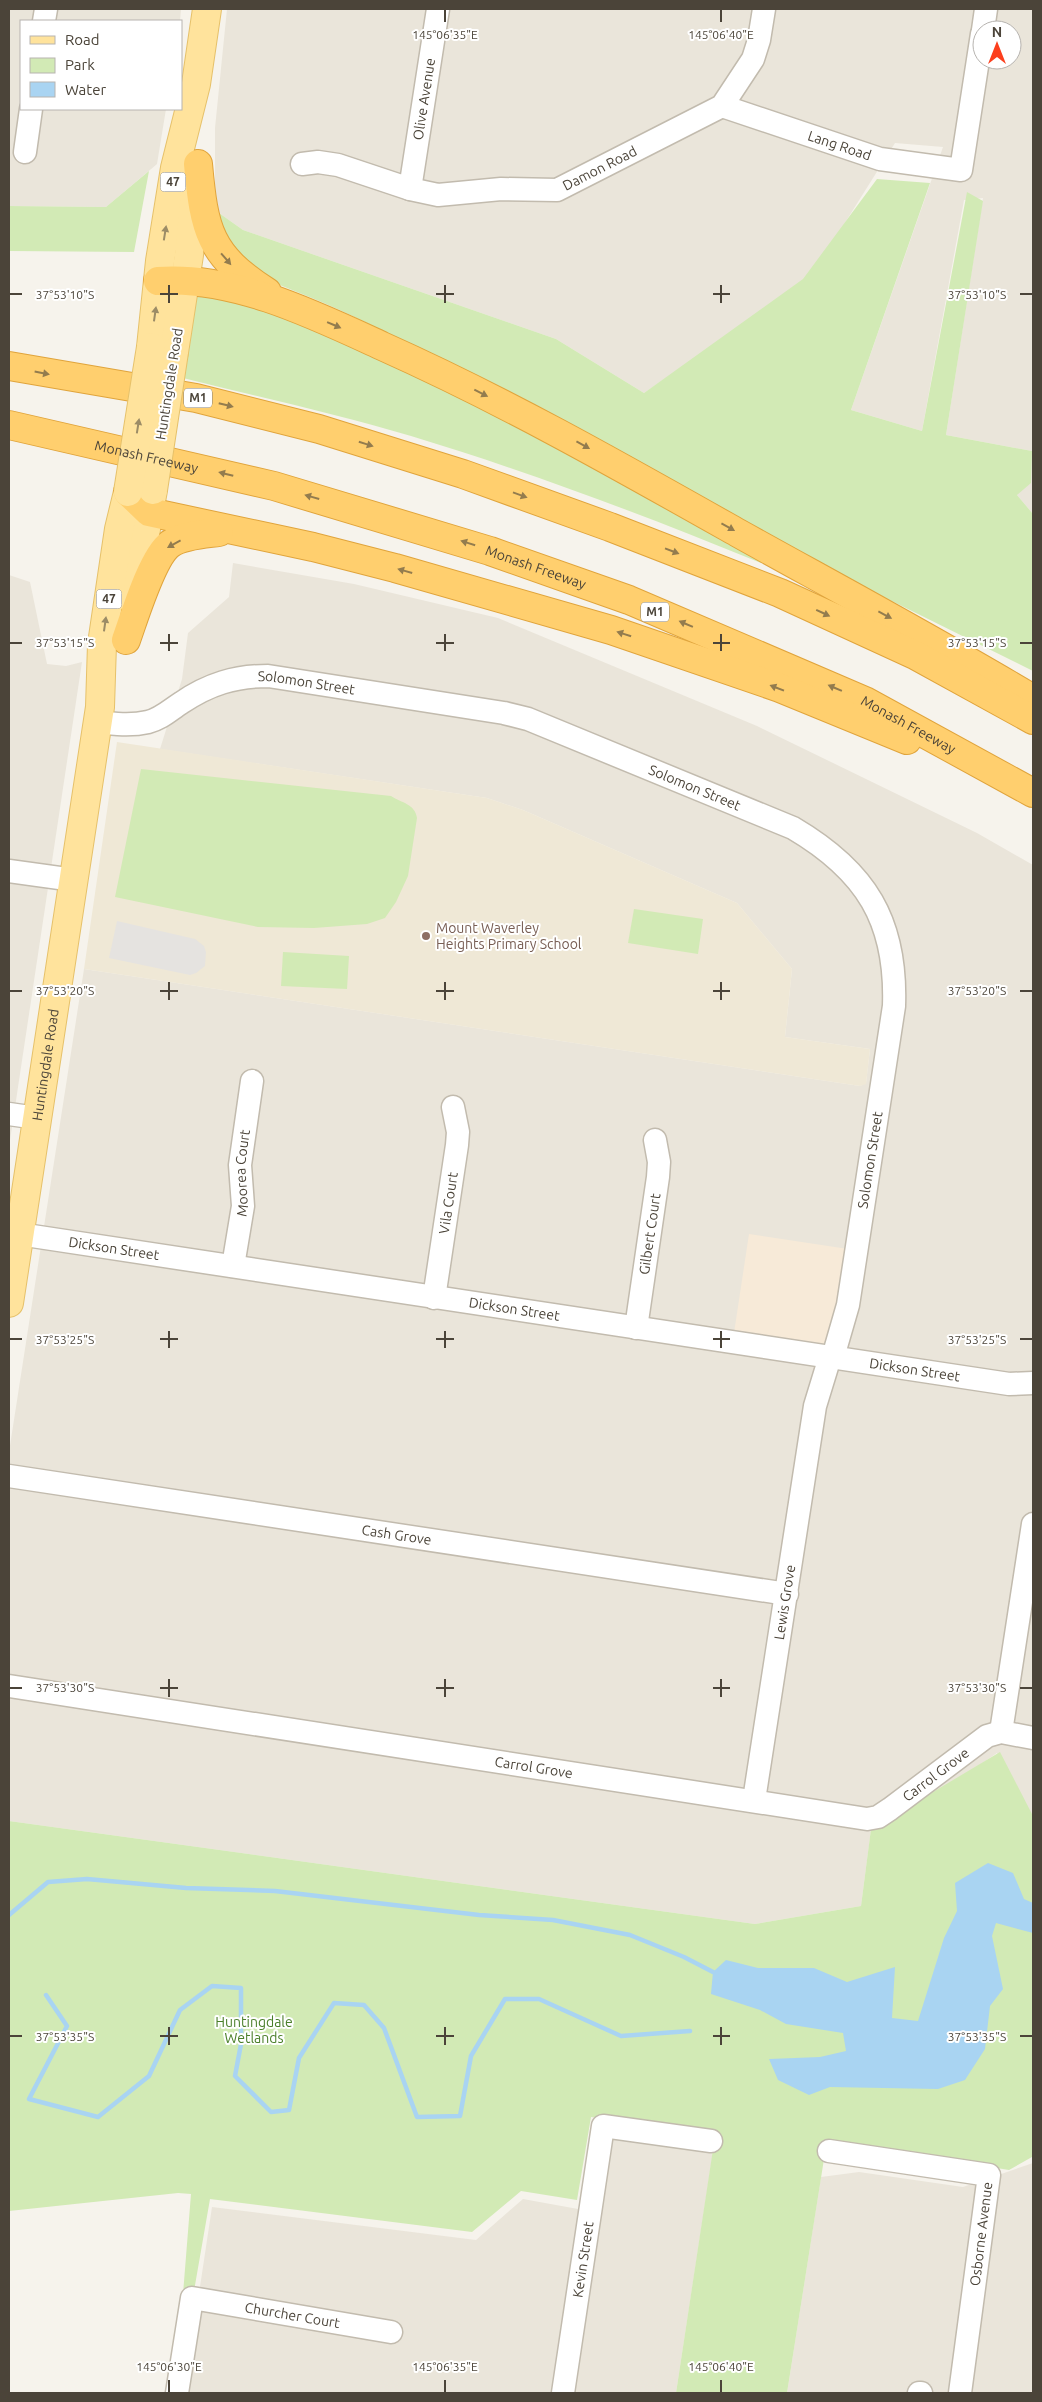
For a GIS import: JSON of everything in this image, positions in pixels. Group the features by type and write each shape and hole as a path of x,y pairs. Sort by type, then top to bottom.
{"highway":[{"path":"198,164 201,201 207,227 215,247 229,264 250,281 289,306"},
{"path":"158,281 185,279 226,287 289,306 433,369 576,441 960,655 1033,699"},
{"name":"M1","path":"9,366 196,398 319,429 463,474 610,527 780,593 914,655 1033,720"},
{"name":"Monash Freeway","path":"9,425 274,486 490,550 629,600 865,700 1026,788"},
{"path":"143,500 238,530 395,568 611,630 780,688 1026,788"},
{"path":"126,640 152,572 158,559 170,544 195,535 238,530"}],"main road":[{"name":"Huntingdale Road","path":"99,715 126,640 162,350 158,281 175,168 196,84 207,9"},
{"name":"Huntingdale Road","path":"162,350 185,279 198,164 199,141 196,84"},
{"name":"Huntingdale Road","path":"9,1303 99,715 102,644 118,536 143,500"}],"street":[{"name":"Olive Avenue","path":"410,188 438,9"},
{"name":"Damon Road","path":"302,164 318,162 338,165 438,195 501,189 557,190 722,106 753,59 759,40 764,9"},
{"name":"Lang Road","path":"722,106 880,160 961,170 976,70"},
{"path":"25,152 31,110"},
{"name":"Solomon Street","path":"99,715 126,725 148,722 163,716 198,692 218,683 252,676 268,676 504,713 541,724 793,828 830,853 860,882 875,907 890,942 895,984 894,1006 848,1305 831,1357"},
{"path":"9,870 74,880"},
{"name":"Moorea Court","path":"233,1266 243,1206 240,1165 252,1081"},
{"name":"Vila Court","path":"434,1298 458,1145 458,1132 453,1107"},
{"path":"9,1114 37,1118"},
{"name":"Gilbert Court","path":"636,1328 658,1177 659,1162 655,1140"},
{"name":"Dickson Street","path":"19,1234 1009,1384 1033,1383"},
{"name":"Lewis Grove","path":"754,1800 815,1406 831,1357"},
{"name":"Dickson Street","path":"1009,1384 1024,1391 1033,1392"},
{"name":"Cash Grove","path":"9,1476 786,1594"},
{"path":"1033,1524 1001,1732 1033,1738"},
{"name":"Carrol Grove","path":"9,1686 867,1819 878,1817 987,1736 1001,1732"},
{"name":"Kevin Street","path":"563,2393 603,2126 711,2141"},
{"name":"Osborne Avenue","path":"829,2152 989,2175 960,2393"},
{"name":"Churcher Court","path":"178,2393 192,2298 392,2332"}],"shaded area":[{"path":"9,9 181,9 180,20 20,20 20,110 166,110 157,164 106,207 9,206"},
{"path":"227,9 1033,9 1033,514 1017,495 1032,451 946,435 983,198 964,200 922,431 851,410 943,147 895,143 809,280 644,393 556,339 243,230 219,213 215,191 215,128"},
{"path":"233,563 354,584 498,618 757,726 977,833 1033,865 1033,1818 997,1753 885,1830 871,1830 861,1906 755,1924 9,1821 9,1452 84,969 860,1086 866,1083 870,1049 785,1037 792,969 737,903 523,810 487,798 160,749 182,679 188,633 229,597"},
{"path":"9,575 30,582 47,664 66,666 82,662 9,1147"},
{"name":"Mount Waverley Heights Primary School","path":"117,742 487,798 523,810 737,903 792,969 785,1037 870,1049 866,1084 860,1086 84,969"},
{"path":"117,921 195,939 204,946 206,952 205,966 190,975 109,958"},
{"path":"749,1234 848,1249 832,1348 734,1333"},
{"path":"613,2139 713,2152 676,2393 184,2393 212,2207 476,2240 523,2199 600,2213"},
{"path":"1033,2163 1033,2393 787,2393 821,2177 859,2172 963,2187"}],"green space":[{"path":"149,171 134,252 9,251 9,206 106,207"},
{"path":"877,179 930,183 851,410 922,431 967,192 983,201 946,435 1032,451 1031,483 1017,495 1033,514 1033,671 817,564 711,502 709,506 367,323 238,266 218,217 219,213 243,230 556,339 644,393 803,279"},
{"path":"197,289 212,289 404,365 764,556 761,563 588,495 500,464 355,420 183,378"},
{"path":"141,769 391,796 407,804 416,813 417,818 408,876 396,902 385,918 367,924 314,928 258,927 115,897"},
{"path":"634,909 703,919 698,954 628,943"},
{"path":"283,952 349,956 347,989 281,986"},
{"name":"Huntingdale Wetlands","path":"1000,1752 1033,1816 1032,2157 1009,2170 827,2140 787,2393 676,2393 715,2136 591,2117 577,2200 521,2191 472,2232 210,2199 194,2291 183,2294 191,2194 178,2193 9,2211 9,1821 755,1924 861,1906 871,1829"}],"water":[{"path":"988,1863 1013,1873 1024,1899 1033,1903 1033,1933 996,1923 992,1936 1003,1989 990,2006 985,2049 965,2080 938,2089 830,2087 809,2095 778,2080 769,2059 820,2057 846,2051 843,2033 786,2024 760,2010 711,1994 713,1972 726,1960 758,1968 814,1968 847,1982 895,1967 892,2018 918,2021 944,1938 957,1911 955,1883"}],"waterway":[{"path":"9,1915 48,1882 87,1879 186,1888 275,1891 479,1915 553,1920 630,1935 684,1957 713,1972"},
{"path":"46,1995 67,2026 29,2099 98,2117 149,2076 180,2010 212,1986 241,1988 241,2044 235,2076 271,2112 289,2110 299,2058 334,2003 364,2005 384,2028 417,2117 460,2116 471,2056 505,1999 539,1999 621,2036 690,2031"}],"place":[{"name":"Mount Waverley Heights Primary School","path":"426,936"}]}
